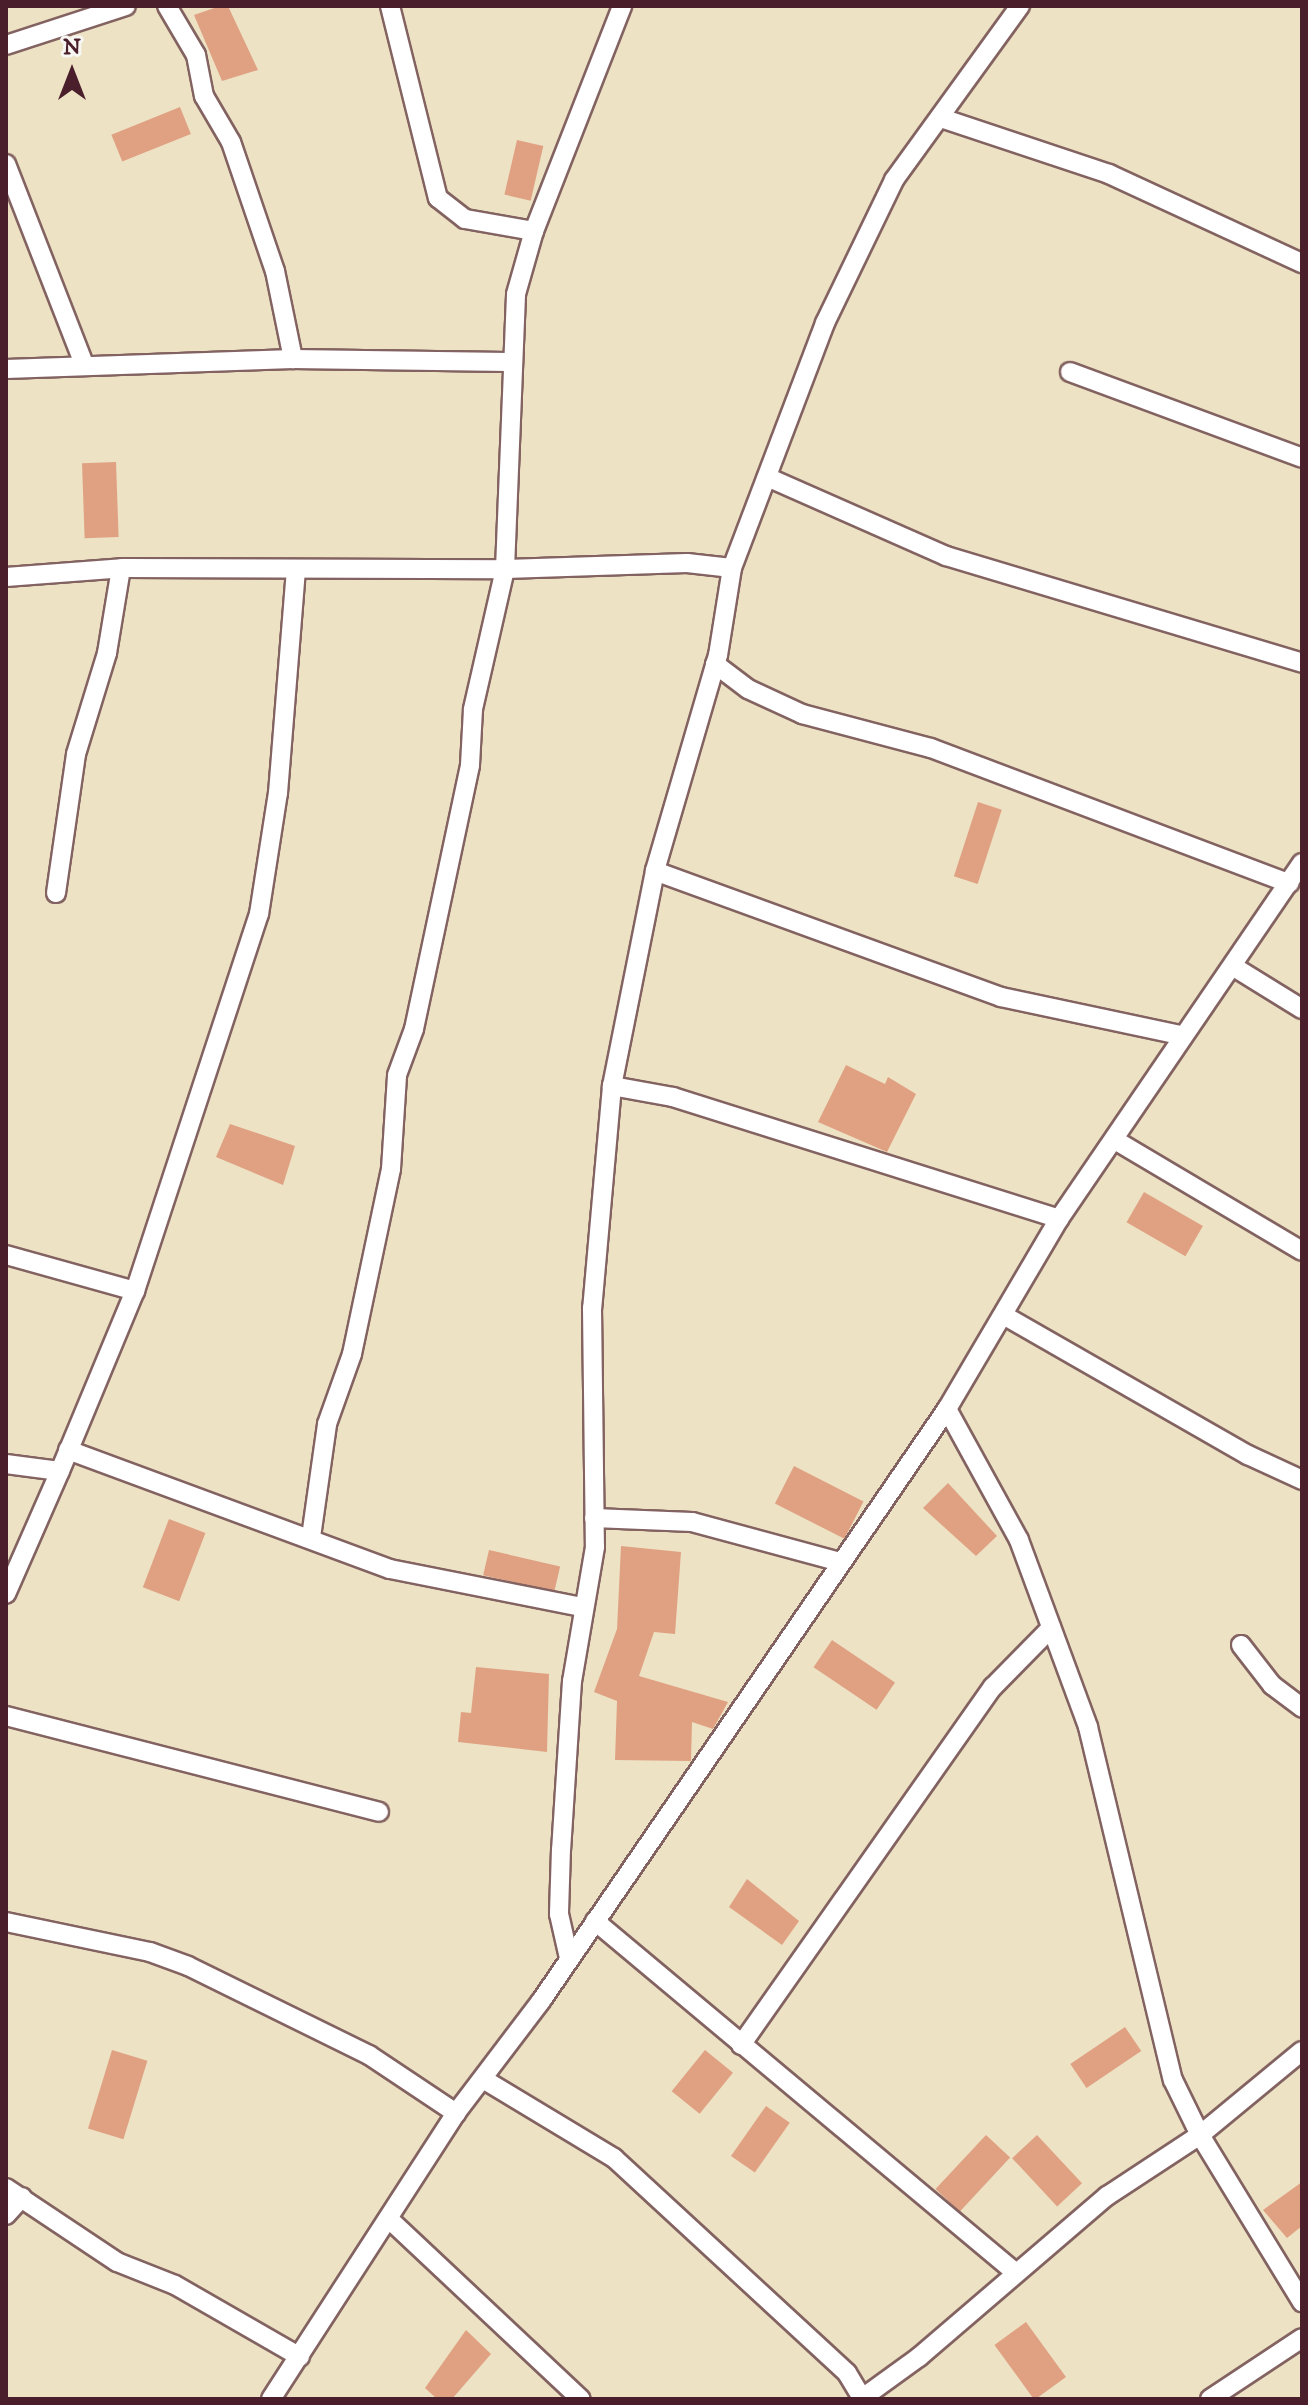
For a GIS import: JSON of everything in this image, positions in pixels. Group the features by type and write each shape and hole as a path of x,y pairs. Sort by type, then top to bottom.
{"street":[{"path":"6,45 126,6"},
{"path":"167,6 196,55 204,96 231,142 275,271 293,359"},
{"path":"390,6 438,198 465,219 534,231"},
{"path":"311,1537 327,1424 352,1354 391,1169 397,1075 414,1029 470,765 473,709 505,569 516,294 534,231 622,6"},
{"path":"569,1958 559,1914 561,1849 582,1607 595,1547 592,1308 612,1086 655,871 715,664 732,568 825,323 894,180 1020,6"},
{"path":"941,118 1109,174 1302,263"},
{"path":"6,164 83,362"},
{"path":"6,369 83,362 293,359 512,362"},
{"path":"1070,372 1302,458"},
{"path":"767,477 946,556 1302,663"},
{"path":"6,577 121,568 505,569 687,563 732,568"},
{"path":"56,893 76,754 107,653 121,568"},
{"path":"6,1594 135,1291 259,914 278,793 296,570"},
{"path":"715,664 748,689 802,714 931,748 1289,883"},
{"path":"273,2398 456,2113 595,1921 947,1409 1005,1316 1059,1219 1115,1140 1180,1035 1234,967 1302,863"},
{"path":"655,871 1001,997 1180,1035"},
{"path":"1234,967 1302,1009"},
{"path":"612,1086 673,1097 1059,1219"},
{"path":"1115,1140 1302,1251"},
{"path":"6,1255 135,1291"},
{"path":"1005,1316 1248,1455 1302,1480"},
{"path":"947,1409 1019,1540 1088,1727 1173,2080 1200,2135 1302,2302"},
{"path":"68,1450 311,1537 390,1569 582,1607"},
{"path":"6,1464 60,1471"},
{"path":"594,1518 692,1522 840,1562"},
{"path":"741,2045 993,1687 1051,1628"},
{"path":"1241,1645 1272,1685 1302,1708"},
{"path":"6,1716 379,1812"},
{"path":"595,1921 741,2045 836,2118 1016,2273"},
{"path":"6,1922 150,1952 188,1966 369,2055 456,2113"},
{"path":"483,2079 614,2158 847,2373 861,2398 919,2357 1107,2196 1200,2135 1302,2051"},
{"path":"6,2215 14,2192 117,2262 175,2285 300,2357"},
{"path":"389,2219 581,2399"},
{"path":"1210,2399 1302,2338"}],"building":[{"path":"228,6 258,70 222,81 194,15"},
{"path":"180,107 191,134 122,162 111,135"},
{"path":"517,140 543,146 531,201 504,195"},
{"path":"116,462 119,537 85,538 82,463"},
{"path":"978,802 1002,810 978,884 954,876"},
{"path":"846,1065 885,1084 888,1077 916,1094 887,1152 818,1122"},
{"path":"230,1124 295,1146 283,1185 216,1157"},
{"path":"1144,1192 1203,1226 1185,1256 1126,1222"},
{"path":"794,1466 863,1501 844,1539 775,1503"},
{"path":"948,1483 997,1536 976,1556 923,1508"},
{"path":"169,1519 205,1533 179,1601 143,1587"},
{"path":"621,1546 681,1552 675,1634 654,1632 639,1676 728,1702 713,1729 692,1722 691,1761 615,1760 617,1701 594,1692 617,1629"},
{"path":"489,1550 560,1566 554,1592 483,1575"},
{"path":"832,1640 895,1682 877,1710 814,1667"},
{"path":"476,1667 549,1674 547,1752 458,1742 461,1712 471,1713"},
{"path":"747,1879 799,1921 782,1945 729,1907"},
{"path":"1125,2027 1141,2051 1087,2088 1070,2064"},
{"path":"112,2050 147,2061 123,2139 88,2128"},
{"path":"705,2050 733,2073 700,2114 672,2091"},
{"path":"766,2106 790,2123 755,2173 731,2156"},
{"path":"986,2135 1010,2158 960,2212 936,2189"},
{"path":"1037,2135 1082,2183 1057,2206 1012,2158"},
{"path":"1302,2182 1302,2226 1287,2238 1263,2210"},
{"path":"1026,2322 1066,2377 1034,2399 994,2345"},
{"path":"466,2330 491,2354 452,2399 437,2399 425,2388"}]}
